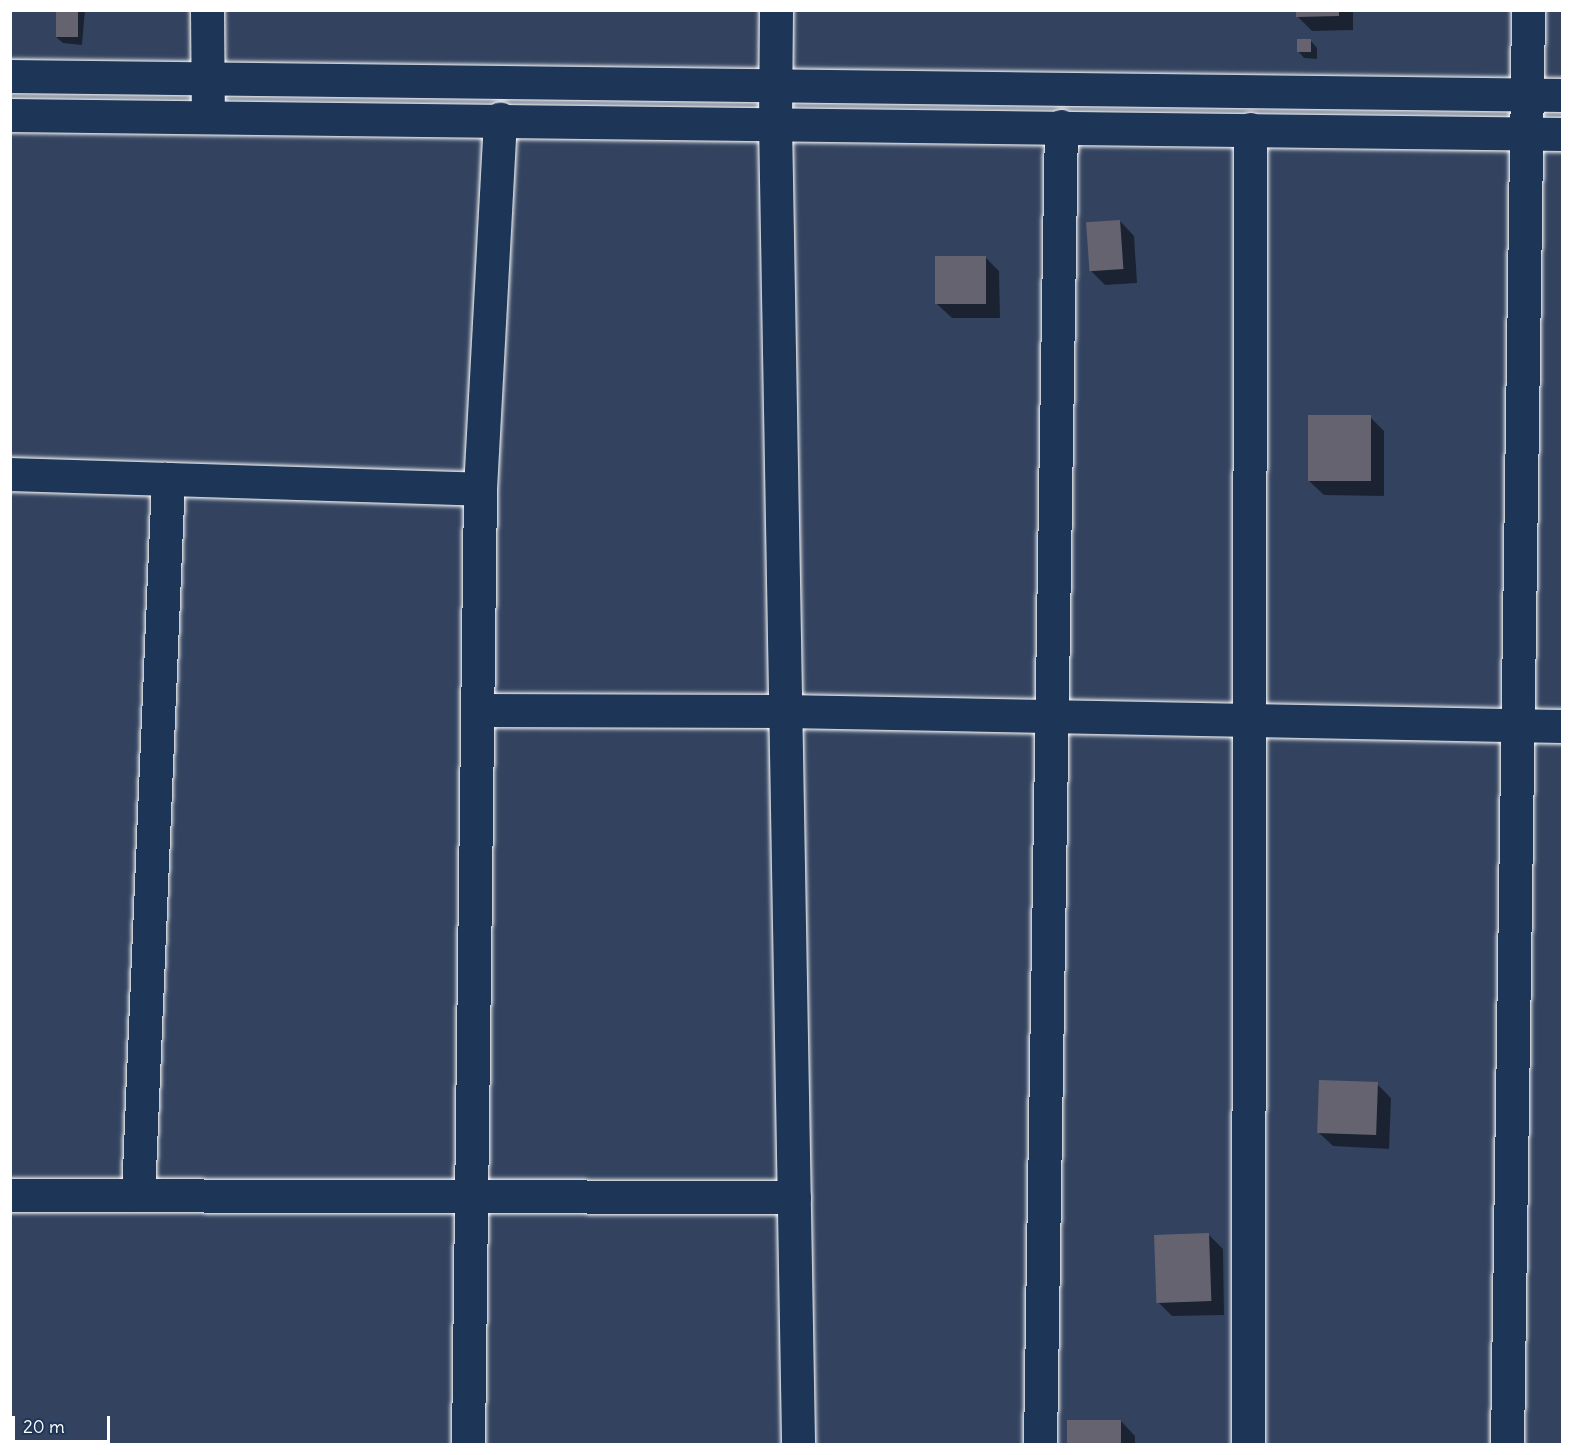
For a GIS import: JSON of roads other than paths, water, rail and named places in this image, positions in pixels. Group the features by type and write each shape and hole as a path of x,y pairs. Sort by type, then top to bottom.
{"street":[{"path":"207,10 208,116"},
{"path":"776,10 775,122 798,1444"},
{"path":"1507,1444 1528,10"},
{"path":"10,76 1563,96"},
{"path":"10,115 775,122 1563,134"},
{"path":"468,1444 480,489 500,119"},
{"path":"1040,1444 1061,126"},
{"path":"1248,1444 1250,129"},
{"path":"10,474 480,489"},
{"path":"138,1195 168,479"},
{"path":"477,710 785,711 1563,726"},
{"path":"10,1195 794,1197"}]}
